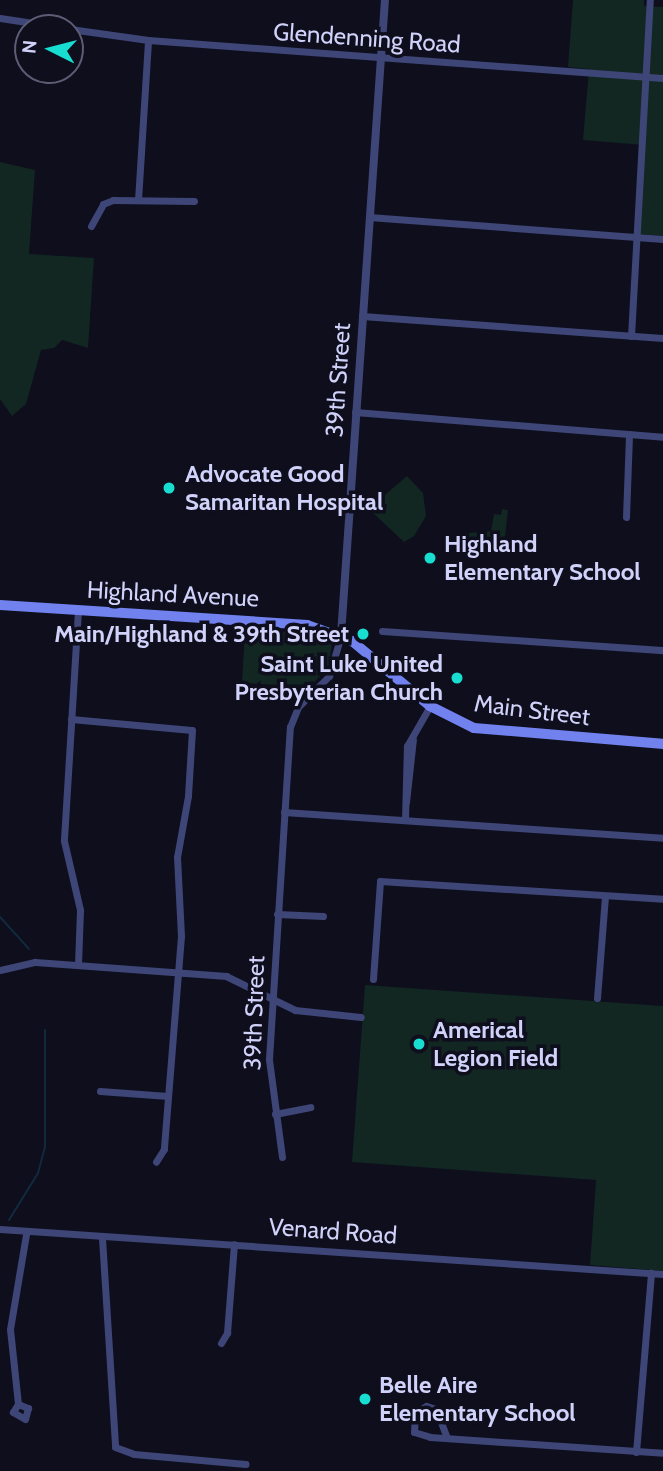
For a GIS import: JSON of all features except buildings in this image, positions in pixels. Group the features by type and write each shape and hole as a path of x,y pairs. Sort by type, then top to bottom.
{"main road":[{"name":"Highland Avenue","path":"0,605 286,622 341,635"},
{"name":"Main Street","path":"341,635 369,652 430,706 463,724 494,732 663,744"}],"street":[{"name":"39th Street","path":"282,1157 269,1068 284,812 293,718 328,676 341,635 384,0"},
{"path":"631,336 634,237 650,0"},
{"name":"Glendenning Road","path":"84,30 148,40 663,78"},
{"path":"138,200 148,40"},
{"path":"91,226 107,201 194,201"},
{"path":"369,217 663,239"},
{"path":"362,316 663,338"},
{"path":"355,412 663,437"},
{"path":"626,517 629,435"},
{"path":"78,610 64,841 80,910 78,965"},
{"path":"382,631 663,650"},
{"path":"405,820 411,735 430,706"},
{"path":"71,719 192,730 188,796 177,857 181,918 164,1149 156,1162"},
{"path":"284,812 663,838"},
{"path":"373,979 380,881 663,899"},
{"path":"597,998 605,896"},
{"path":"277,914 323,916"},
{"path":"0,970 27,962 226,976 302,1012 361,1017"},
{"path":"100,1091 168,1097"},
{"path":"275,1114 310,1107"},
{"name":"Venard Road","path":"0,1229 26,1234 234,1244 663,1274"},
{"path":"18,1404 10,1329 26,1234"},
{"path":"102,1238 115,1447 134,1454 246,1464"},
{"path":"221,1343 227,1334 234,1244"},
{"path":"636,1452 651,1273"},
{"path":"447,1438 436,1409 426,1406 415,1413 413,1426 418,1435 447,1438 636,1452 663,1453"}],"green space":[{"path":"573,0 644,0 644,6 663,7 663,236 637,234 643,145 583,140 589,69 568,67"},
{"path":"0,162 35,170 29,254 94,258 88,348 62,340 54,348 41,350 26,404 12,416 0,399"},
{"path":"407,476 423,493 426,516 414,536 404,542 372,512 373,505"},
{"path":"502,509 508,510 503,554 481,552 481,544 468,543 469,533 491,531 494,514 501,515"},
{"path":"245,629 299,633 332,642 329,666 310,687 242,683"},
{"path":"365,985 663,1006 663,1271 590,1265 596,1180 352,1162"}],"waterway":[{"path":"0,917 29,949"},
{"path":"9,1220 38,1173 45,1147 45,1030"}],"place":[{"name":"Advocate Good Samaritan Hospital","path":"169,488"},
{"name":"Highland Elementary School","path":"430,558"},
{"name":"Main/Highland & 39th Street","path":"363,634"},
{"name":"Saint Luke United Presbyterian Church","path":"457,678"},
{"name":"Americal Legion Field","path":"419,1044"},
{"name":"Belle Aire Elementary School","path":"365,1399"}]}
